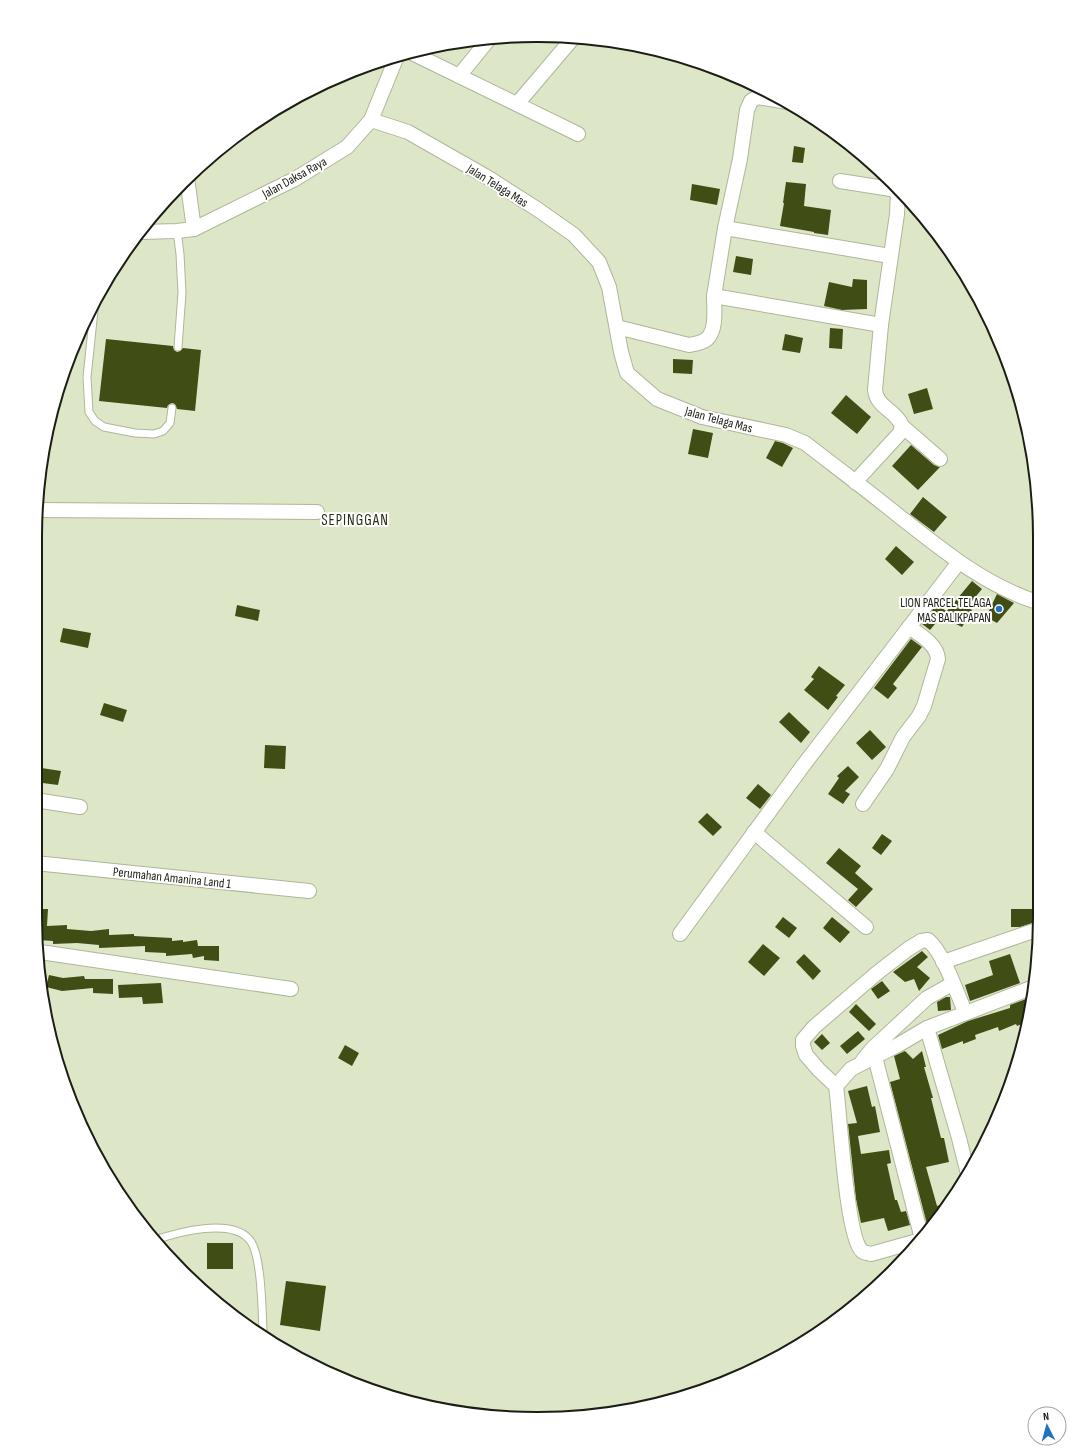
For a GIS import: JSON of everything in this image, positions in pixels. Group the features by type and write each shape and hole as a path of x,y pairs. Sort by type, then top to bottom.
{"street":[{"path":"517,104 569,43"},
{"path":"459,76 484,45"},
{"path":"420,57 578,134"},
{"name":"Jalan Daksa Raya","path":"148,232 194,229 295,179 347,147 371,120 393,64"},
{"path":"617,327 689,345 698,344 707,339 713,328 714,296 725,228 740,159 747,110 751,101 758,97 768,99"},
{"name":"Jalan Telaga Mas","path":"371,120 408,132 487,177 574,235 598,262 609,287 621,352 627,372 657,399 702,417 786,436 805,443 959,562 988,580 1026,599 1033,601"},
{"path":"840,181 890,189"},
{"path":"188,186 194,229"},
{"path":"898,198 897,214 881,325 875,397 900,421 902,426 940,460"},
{"path":"725,228 890,256"},
{"path":"714,296 881,325"},
{"path":"855,482 900,432 902,426"},
{"path":"43,510 317,512"},
{"path":"680,934 754,832 959,562"},
{"path":"863,804 887,769 903,737 919,716 924,706 938,659 938,652 933,646 909,627"},
{"path":"42,801 80,807"},
{"path":"754,832 866,927"},
{"name":"Perumahan Amanina Land 1","path":"42,864 309,891"},
{"path":"944,962 1033,931"},
{"path":"910,1243 871,1254 863,1252 855,1239 850,1214 836,1086 806,1055 803,1040 814,1027 877,972 921,941 928,940 934,944 944,962 965,1012"},
{"path":"43,952 291,989"},
{"path":"860,1063 873,1048 922,1003 952,984"},
{"path":"836,1086 851,1069 860,1063 875,1057 927,1028 965,1012 1027,989"},
{"path":"927,1028 960,1138 966,1165"},
{"path":"875,1057 919,1232"}],"lane":[{"path":"177,231 182,293 178,347"},
{"path":"93,317 87,377 89,412 95,421 104,427 135,433 154,434 163,431 170,423 172,408"},
{"path":"161,1238 176,1233 203,1228 238,1230 250,1240 258,1260 260,1272 263,1329"}],"building":[{"path":"794,146 805,148 803,163 792,162"},
{"path":"786,182 806,184 804,206 831,210 828,235 780,226"},
{"path":"692,184 720,189 717,205 690,200"},
{"path":"736,256 753,259 751,275 733,272"},
{"path":"853,279 867,280 867,309 842,310 824,306 829,282 852,287"},
{"path":"830,328 843,329 842,349 829,348"},
{"path":"785,334 803,338 800,353 782,350"},
{"path":"106,339 173,346 174,350 177,352 183,348 201,350 195,411 177,409 175,404 172,403 168,405 167,408 99,401"},
{"path":"673,359 693,360 692,374 673,373"},
{"path":"927,388 933,409 914,414 908,394"},
{"path":"846,395 871,417 857,434 831,413"},
{"path":"693,429 713,433 708,458 688,454"},
{"path":"775,441 793,448 782,467 766,458"},
{"path":"911,445 934,465 940,467 918,490 892,466"},
{"path":"923,497 947,517 934,532 910,514"},
{"path":"896,546 914,562 902,575 885,559"},
{"path":"972,581 982,589 967,607 972,610 962,627 942,617"},
{"name":"LION PARCEL TELAGA MAS BALIKPAPAN","path":"997,594 1014,603 997,623 986,617"},
{"path":"937,604 946,611 930,630 922,624"},
{"path":"237,605 260,610 258,621 235,616"},
{"path":"63,628 91,633 88,648 60,642"},
{"path":"911,639 922,647 893,684 897,688 888,699 874,688"},
{"path":"819,666 845,685 836,696 838,697 828,710 804,690 814,679 811,677"},
{"path":"104,703 127,710 123,722 100,715"},
{"path":"789,712 810,732 801,743 779,722"},
{"path":"870,730 886,747 872,760 856,743"},
{"path":"265,745 286,746 285,769 264,768"},
{"path":"848,766 859,777 845,791 850,794 843,804 828,794 839,778 837,776"},
{"path":"42,768 61,771 58,785 42,783"},
{"path":"758,784 771,795 760,809 746,798"},
{"path":"707,813 722,827 713,836 698,822"},
{"path":"882,834 892,841 881,855 872,848"},
{"path":"839,848 861,866 855,873 873,889 856,907 848,900 858,889 826,863"},
{"path":"42,909 48,909 47,926 67,925 67,929 91,931 109,929 109,935 134,934 134,936 172,938 172,941 183,940 183,942 197,940 198,946 219,946 219,961 204,960 204,956 193,958 192,954 166,956 166,953 145,952 145,946 99,948 99,945 77,943 53,944 53,941 43,940"},
{"path":"1011,909 1033,909 1033,923 1020,927 1011,927"},
{"path":"783,917 797,928 789,938 775,927"},
{"path":"832,917 850,932 840,943 823,928"},
{"path":"763,944 780,958 764,976 748,962"},
{"path":"922,951 928,957 917,967 930,978 919,991 914,979 905,982 893,972"},
{"path":"804,954 821,971 813,980 796,962"},
{"path":"1010,954 1020,983 970,1001 965,985 993,975 989,961"},
{"path":"49,975 63,978 84,976 85,979 113,979 113,994 93,993 93,988 62,991 47,987"},
{"path":"882,981 890,991 878,999 871,989"},
{"path":"161,983 163,1003 143,1004 142,997 119,998 118,985"},
{"path":"946,997 950,997 951,1010 938,1011 937,1002"},
{"path":"1026,999 1020,1025 1017,1026 1016,1024 999,1031 998,1027 975,1035 976,1039 963,1044 963,1041 942,1049 938,1035 968,1021 1010,1008 1010,1005"},
{"path":"856,1004 876,1024 869,1031 849,1012"},
{"path":"858,1031 865,1039 847,1054 840,1046"},
{"path":"822,1034 830,1043 822,1050 814,1042"},
{"path":"345,1045 359,1053 352,1066 338,1058"},
{"path":"905,1051 913,1059 922,1051 926,1067 924,1067 933,1098 931,1098 941,1138 944,1138 949,1162 926,1167 937,1206 940,1205 927,1223 890,1082 900,1079 894,1056"},
{"path":"867,1086 872,1107 875,1106 880,1132 858,1136 861,1154 889,1150 891,1163 887,1164 895,1200 897,1200 901,1212 906,1211 910,1225 888,1231 884,1218 861,1223 856,1199 848,1124 857,1123 848,1091"},
{"path":"207,1243 233,1243 233,1269 207,1269"},
{"path":"286,1281 326,1286 320,1331 280,1325"}],"place":[{"name":"LION PARCEL TELAGA MAS BALIKPAPAN","path":"999,609"}],"district":[{"name":"SEPINGGAN","path":"355,520"}]}
